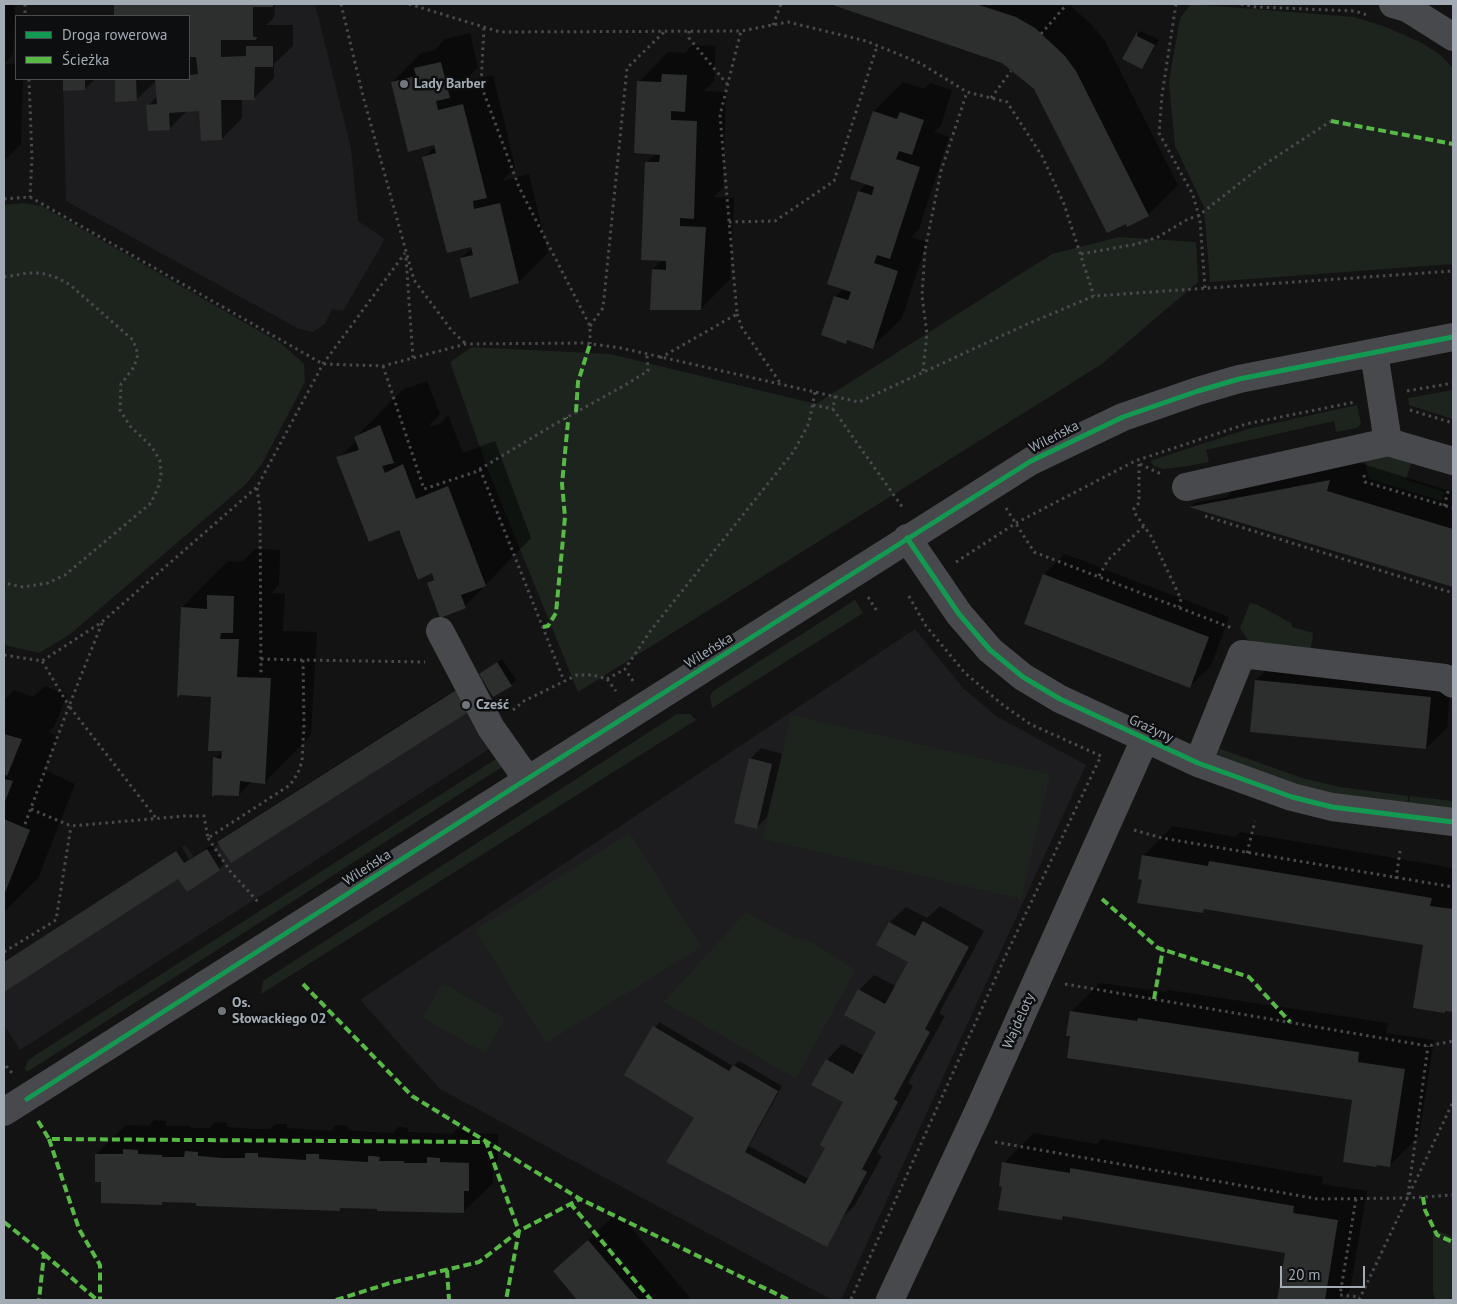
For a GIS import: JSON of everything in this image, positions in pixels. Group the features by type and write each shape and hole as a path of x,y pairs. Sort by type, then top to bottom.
{"street":[{"path":"1382,10 1407,8 1453,37"},
{"name":"Wileńska","path":"6,1107 991,485 1065,443 1146,409 1239,379 1453,337"},
{"path":"1374,353 1388,442"},
{"path":"1177,480 1358,449 1388,442 1453,460"},
{"name":"Grażyny","path":"907,538 959,614 990,650 1023,677 1053,694 1145,740 1198,763 1292,798 1332,807 1453,822"},
{"path":"440,631 491,728 527,779"},
{"path":"1198,763 1242,654 1445,678 1453,684"},
{"name":"Wajdeloty","path":"890,1300 986,1094 1145,740"}],"path":[{"path":"341,4 362,96 414,280 452,331 466,344"},
{"path":"409,4 500,32 741,31 788,22 877,46 920,63 967,92 1007,102 1042,156 1064,204 1094,296"},
{"path":"773,25 781,4"},
{"path":"1041,34 1067,4"},
{"path":"1176,4 1160,112 1159,133 1193,195 1198,216 1205,288"},
{"path":"1241,4 1255,7 1355,11 1382,10"},
{"path":"484,28 481,86 519,187 590,326 590,344"},
{"path":"590,326 603,308 627,68 666,31"},
{"path":"689,31 689,38 727,84"},
{"path":"741,31 720,115 737,314 742,328 781,384"},
{"path":"729,222 774,221 834,182 877,46"},
{"path":"990,98 1011,71"},
{"path":"29,80 32,150 30,197"},
{"path":"923,371 927,334 922,296 925,250 941,170 967,92"},
{"path":"1081,254 1137,244 1158,237 1188,218 1198,216 1259,168 1331,121"},
{"path":"4,199 30,197 322,364 383,366 466,344 590,344 859,402 923,371 1094,296 1453,271"},
{"path":"406,253 413,358"},
{"path":"4,655 42,661 102,622 257,487 322,364 406,253"},
{"path":"4,277 28,273 55,276 69,284 133,340 138,354 134,367 121,384 120,410 130,426 151,446 160,461 161,475 151,503 65,575 48,583 23,587 4,583"},
{"path":"660,358 737,314"},
{"path":"383,366 424,490 475,472 648,371 648,356"},
{"path":"608,679 625,669 651,630 794,452 809,423 815,392"},
{"path":"833,409 835,396"},
{"path":"813,405 833,409 903,508"},
{"path":"1358,449 1365,482 1453,508"},
{"path":"1135,461 1158,474 1177,480"},
{"path":"1139,464 1139,503 1134,508 1134,512 1151,536 1182,599 1179,607"},
{"path":"480,468 564,680"},
{"path":"991,485 1034,552 1236,629 1241,641 1242,654"},
{"path":"257,487 260,510 260,675"},
{"path":"1205,516 1453,593"},
{"path":"1099,576 1108,560 1144,526"},
{"path":"851,1299 1005,957 1101,756 1030,724 1003,705 966,673 926,626 907,593"},
{"path":"867,594 878,611"},
{"path":"25,824 102,622"},
{"path":"260,659 424,662 434,663 454,675 461,672"},
{"path":"208,838 290,785 298,773 302,761 304,725 303,660"},
{"path":"42,661 69,706 156,818"},
{"path":"625,669 635,684"},
{"path":"491,728 524,702 577,675 593,675 608,679 619,695"},
{"path":"31,809 71,826 156,818 204,816 208,838 230,871 259,904"},
{"path":"1247,853 1254,821"},
{"path":"4,952 56,920 71,826"},
{"path":"1132,829 1162,838 1396,879 1453,887"},
{"path":"1396,879 1400,851"},
{"path":"1064,984 1428,1046 1453,1041"},
{"path":"1407,1198 1428,1046"},
{"path":"1356,1199 1340,1295 1359,1299 1453,1102"},
{"path":"995,1142 1318,1199 1407,1198 1453,1195"}],"shaded area":[{"path":"114,4 315,4 351,148 358,221 385,239 343,311 332,309 325,324 313,332 299,329 66,201 63,80 190,80 190,15 114,15"},
{"path":"1191,4 1354,17 1386,27 1422,43 1439,54 1453,68 1453,264 1210,282 1204,207 1175,146 1169,82 1180,18"},
{"path":"24,203 42,206 282,344 304,364 305,382 262,464 246,484 69,635 39,653 4,645 4,205"},
{"path":"1119,237 1196,242 1198,282 1102,364 578,692 488,470 450,362 472,347 610,354 816,404 1052,254"},
{"path":"1453,390 1453,419 1409,405 1408,398"},
{"path":"1357,405 1361,424 1357,428 1336,432 1334,421 1206,450 1209,462 1188,466 1163,469 1154,466 1150,461 1248,429"},
{"path":"1364,456 1413,456 1406,480 1445,492 1442,501 1369,479"},
{"path":"855,600 863,613 712,708 710,696 713,691"},
{"path":"1250,603 1258,605 1291,623 1292,627 1313,633 1310,656 1258,646 1247,639 1240,628"},
{"path":"915,629 963,688 996,716 1086,765 841,1300 832,1300 440,1089 360,1000"},
{"path":"459,690 494,746 20,1050 4,1025 4,965 185,845 196,859"},
{"path":"677,714 690,714 696,720 261,994 263,981"},
{"path":"791,715 1050,774 1021,899 763,839"},
{"path":"1215,747 1302,778 1340,787 1408,796 1407,807 1306,792 1219,759"},
{"path":"499,757 505,765 27,1072 25,1068 28,1060"},
{"path":"1410,796 1453,801 1453,812 1408,807"},
{"path":"630,833 701,947 546,1043 475,930"},
{"path":"746,912 790,936 814,943 855,970 796,1079 664,1002"},
{"path":"442,983 505,1018 485,1053 423,1018"},
{"path":"1433,1229 1453,1237 1453,1300 1435,1300 1433,1293"}],"building":[{"path":"114,4 273,4 273,7 253,7 253,37 257,37 256,40 221,40 221,57 246,56 246,46 273,46 273,67 255,67 254,98 257,100 221,100 222,140 201,141 199,111 169,113 170,130 148,131 146,105 157,104 155,80 190,80 190,75 198,74 196,57 190,57 190,15 114,15"},
{"path":"830,4 976,4 1016,17 1035,28 1064,55 1076,71 1149,216 1127,227 1126,224 1107,233 1034,89 1002,63"},
{"path":"1137,32 1137,36 1155,45 1142,69 1122,59"},
{"path":"441,62 450,98 436,101 438,110 463,104 487,198 473,201 474,209 500,203 519,283 470,298 460,258 473,255 471,247 447,253 422,157 436,153 434,145 408,152 391,82 416,76 414,68"},
{"path":"662,74 687,75 685,112 671,111 671,120 697,121 694,219 680,218 680,226 706,227 701,310 650,310 652,269 666,270 666,261 641,260 645,162 659,162 660,155 634,153 637,81 661,82"},
{"path":"63,80 85,80 85,90 63,91"},
{"path":"115,80 136,80 137,101 115,102"},
{"path":"873,111 897,119 900,112 924,120 912,155 899,151 896,159 920,167 890,259 877,255 874,263 898,271 873,349 847,340 846,344 821,335 834,296 848,300 851,292 827,284 858,191 872,195 874,187 850,179"},
{"path":"380,425 394,463 382,466 385,473 403,464 416,499 448,486 486,586 461,595 466,608 440,618 427,583 434,580 432,573 418,580 399,530 369,542 336,457 359,450 354,437"},
{"path":"1330,480 1327,491 1453,529 1453,587 1189,507"},
{"path":"1043,574 1209,637 1190,688 1024,624"},
{"path":"207,595 234,596 233,633 221,633 220,639 239,639 237,677 271,678 265,784 240,781 239,796 215,795 212,797 213,757 221,759 222,751 208,751 211,697 180,695 177,698 181,607 207,609"},
{"path":"497,662 512,686 493,697 479,674"},
{"path":"1255,680 1431,697 1426,749 1250,732"},
{"path":"456,690 470,711 231,863 217,842"},
{"path":"4,734 22,739 7,776 4,773"},
{"path":"749,758 772,764 757,829 734,823"},
{"path":"4,779 13,781 4,804"},
{"path":"4,819 30,830 4,895"},
{"path":"207,849 220,870 187,892 178,879 4,992 4,962 176,851 184,863"},
{"path":"1142,855 1208,866 1209,861 1432,898 1430,906 1453,909 1453,1012 1445,1011 1445,1013 1413,1008 1423,945 1204,909 1203,913 1137,903 1142,880 1138,879"},
{"path":"923,921 969,947 925,1029 930,1032 894,1099 898,1102 862,1169 867,1172 827,1247 666,1162 694,1118 624,1075 653,1026 729,1071 733,1065 778,1091 745,1152 805,1184 825,1148 820,1145 843,1102 811,1085 826,1059 853,1074 876,1032 844,1015 858,989 885,1004 908,962 876,945 889,922 915,936"},
{"path":"1070,1011 1137,1021 1138,1018 1359,1052 1358,1062 1405,1069 1390,1167 1343,1162 1352,1100 1067,1058 1070,1036 1066,1036"},
{"path":"123,1149 138,1150 138,1154 162,1155 162,1157 184,1157 185,1151 198,1152 198,1156 223,1158 245,1158 245,1153 258,1153 258,1157 306,1160 306,1154 319,1154 319,1159 368,1162 368,1156 373,1156 380,1157 379,1161 404,1161 404,1163 427,1163 427,1157 440,1158 440,1162 469,1163 469,1191 464,1191 464,1213 377,1211 377,1209 340,1208 340,1211 196,1206 196,1203 162,1202 162,1205 101,1203 101,1182 95,1182 95,1154 123,1154"},
{"path":"1002,1162 1070,1173 1070,1168 1294,1206 1293,1213 1338,1220 1325,1300 1277,1300 1285,1253 1063,1216 1062,1220 998,1210 1002,1187 999,1186"},
{"path":"588,1240 639,1300 577,1300 553,1271"}],"marked path":[{"path":"1331,121 1453,144"},
{"path":"576,412 578,382 590,344"},
{"path":"543,627 548,626 556,613 565,517 562,484 568,422 566,418"},
{"path":"1102,899 1158,948 1249,977 1290,1022"},
{"path":"1154,999 1163,949"},
{"path":"303,984 412,1096 580,1199 789,1300"},
{"path":"38,1121 49,1139 486,1142 519,1231 506,1300"},
{"path":"49,1139 79,1229 100,1265 100,1300"},
{"path":"1423,1197 1425,1210 1437,1235 1453,1242"},
{"path":"336,1300 390,1283 479,1262 519,1231 580,1199"},
{"path":"570,1203 651,1300"},
{"path":"4,1222 44,1254 39,1300"},
{"path":"44,1254 97,1300"},
{"path":"447,1270 449,1300"}],"cycle path":[{"path":"27,1099 527,779 1031,461 1123,417 1198,391 1239,379 1453,337"},
{"path":"907,538 959,614 990,650 1023,677 1060,699 1198,763 1292,797 1332,807 1453,822"}],"place":[{"name":"Lady Barber","path":"404,84"},
{"name":"Cześć","path":"466,705"},
{"name":"Os. Słowackiego 02","path":"222,1011"}]}
